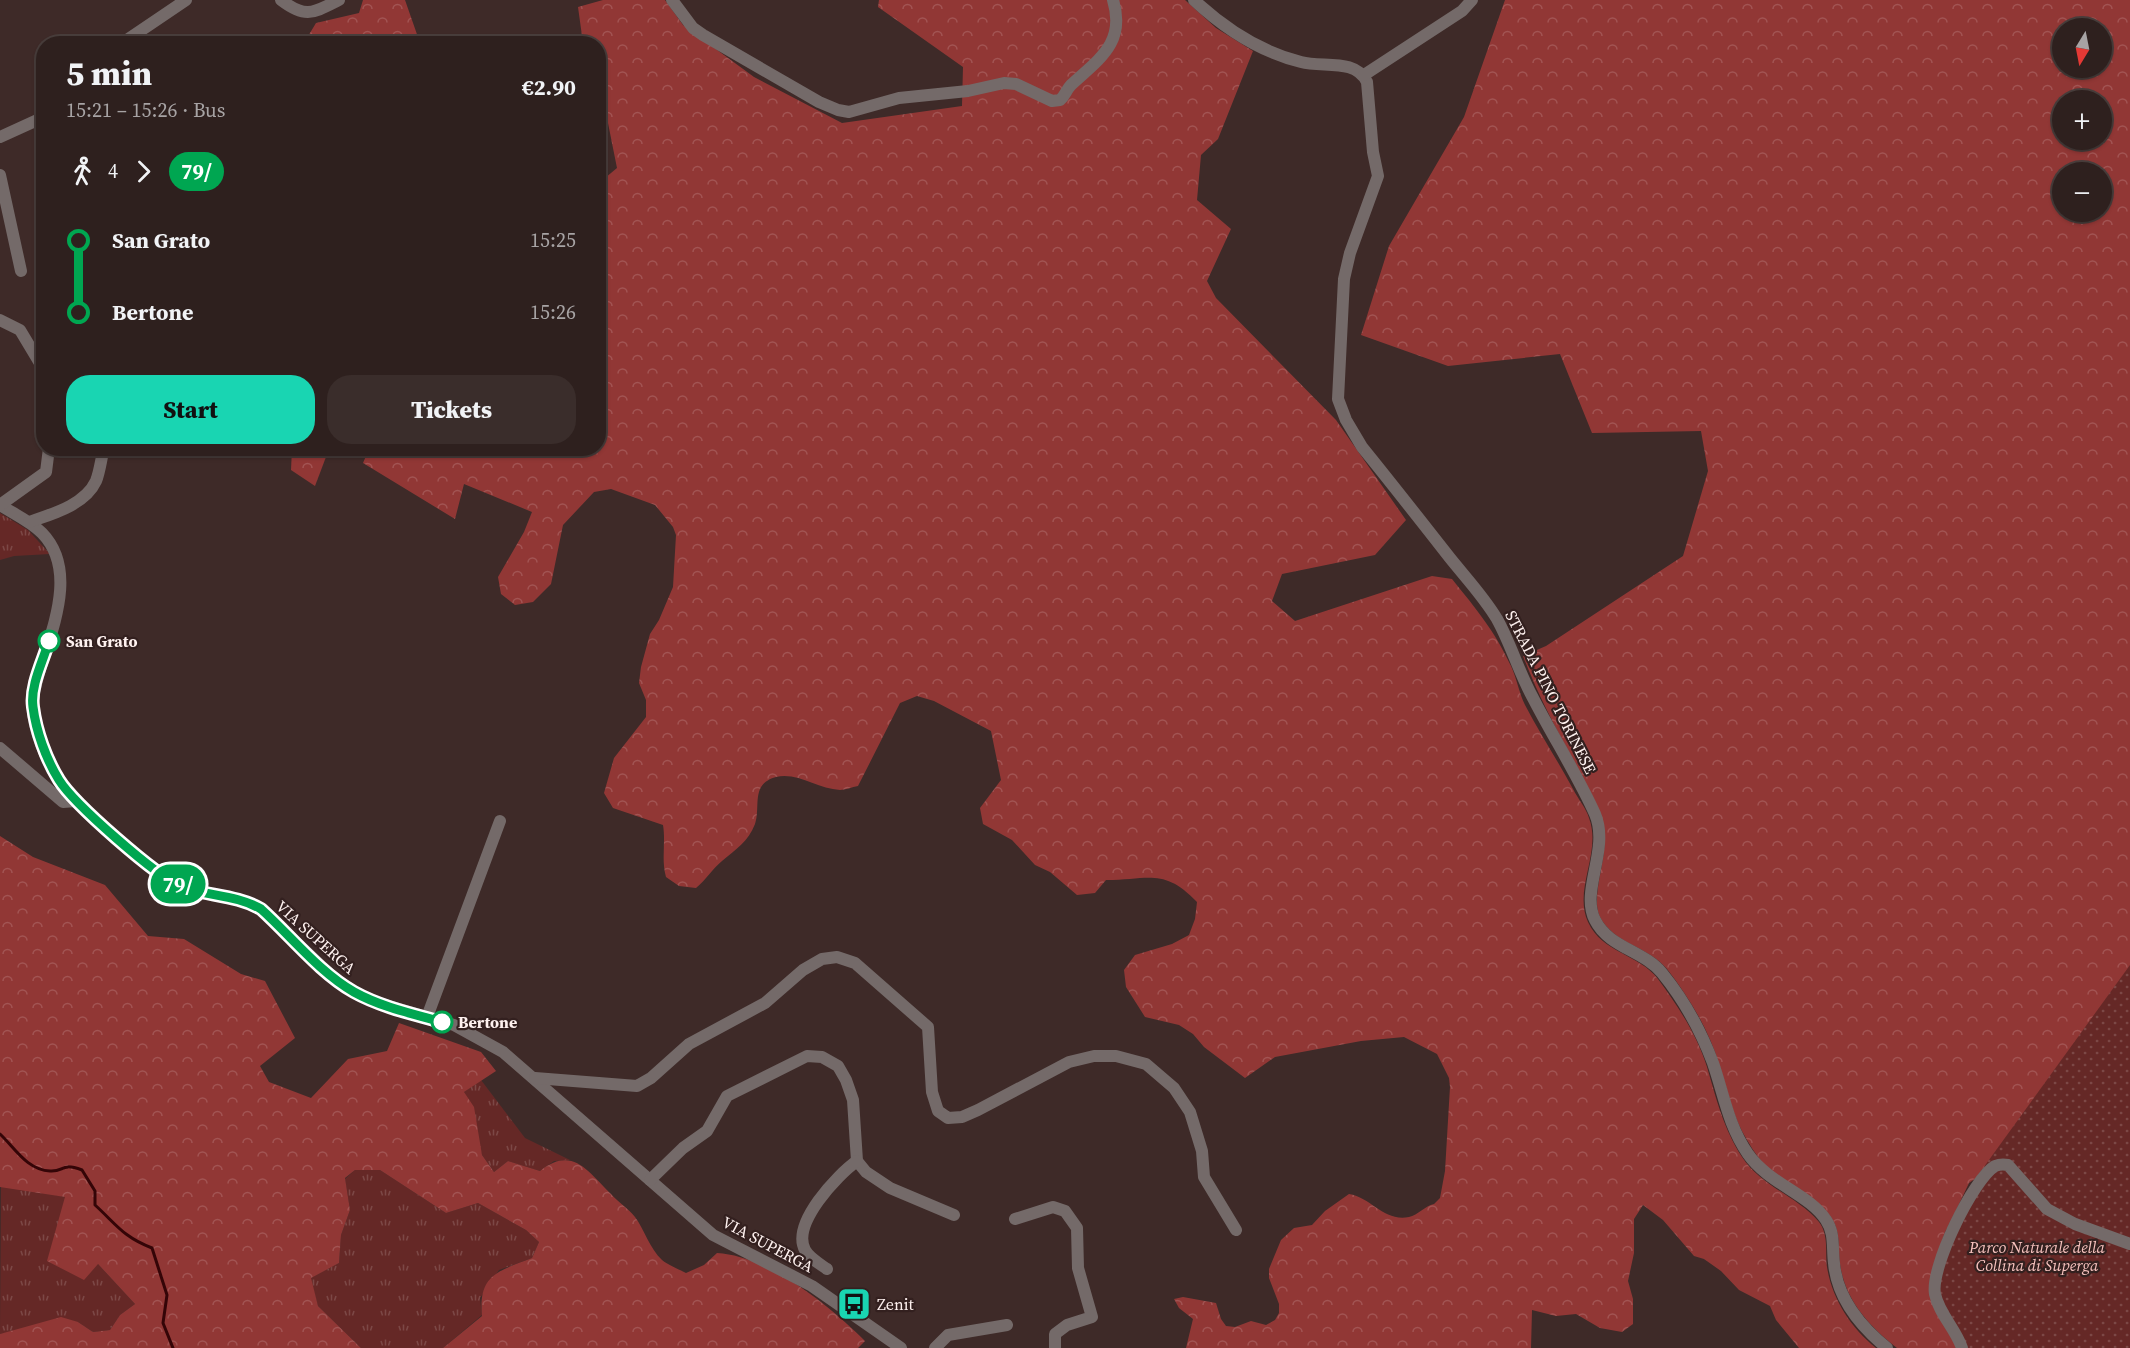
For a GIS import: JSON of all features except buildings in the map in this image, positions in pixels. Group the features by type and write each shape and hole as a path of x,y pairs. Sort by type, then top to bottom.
{"street":[{"path":"133,36 186,0"},
{"path":"281,0 305,14 314,13 339,0"},
{"path":"672,0 693,28 703,35 819,102 849,112 898,98 968,91 1004,83 1016,84 1052,101 1060,100 1067,89 1088,72 1110,45 1118,24 1113,0"},
{"path":"1194,0 1251,43 1266,50 1300,62 1353,67 1364,75 1462,11 1472,0"},
{"name":"STRADA PINO TORINESE","path":"1364,75 1367,82 1373,152 1378,176 1350,253 1344,279 1338,399 1346,420 1362,447 1497,618 1531,695 1596,816 1599,856 1590,909 1596,922 1606,936 1648,959 1681,999 1700,1031 1713,1064 1728,1119 1740,1141 1764,1173 1810,1204 1826,1219 1832,1233 1838,1282 1846,1304 1861,1324 1887,1348"},
{"path":"0,137 36,121"},
{"path":"0,175 21,271"},
{"path":"0,320 20,330 36,357"},
{"path":"0,505 46,472 48,456"},
{"path":"29,522 60,511 86,494 97,479 102,456"},
{"name":"VIA SUPERGA","path":"0,505 29,522 52,545 57,558 61,582 54,626 35,685 32,705 38,733 49,761 59,780 76,801 152,869 182,886 249,902 270,916 335,979 354,992 375,1002 454,1025 503,1052 713,1235 812,1286 901,1348"},
{"path":"0,748 63,802 76,801"},
{"path":"427,1017 500,821"},
{"path":"535,1078 637,1086 651,1078 688,1044 765,1003 803,970 822,959 837,957 855,963 928,1027 932,1092 938,1111 948,1118 970,1114 1069,1062 1094,1056 1116,1056 1146,1065 1174,1088 1190,1112 1202,1151 1204,1177 1236,1230"},
{"path":"650,1180 683,1148 707,1131 727,1096 807,1056 822,1057 838,1066 846,1080 853,1100 857,1161 866,1172 890,1188 954,1215"},
{"path":"826,1269 806,1252 802,1239 804,1232 824,1193 842,1171 857,1161"},
{"path":"1962,1348 1942,1313 1935,1293 1935,1281 1953,1227 1984,1176 1994,1167 2008,1165 2047,1209 2075,1224 2130,1244"},
{"path":"1015,1219 1053,1207 1065,1211 1077,1228 1078,1268 1092,1317 1066,1325 1055,1334 1055,1348"},
{"path":"935,1348 948,1335 1007,1325"}],"green space":[{"path":"363,0 405,0 418,36 308,36 316,23 359,13"},
{"path":"603,0 665,0 683,25 754,77 842,123 962,106 963,67 878,7 879,0 1185,0 1216,28 1253,51 1218,139 1201,155 1197,200 1231,229 1207,281 1216,298 1336,420 1406,520 1375,555 1282,574 1272,601 1295,621 1432,576 1452,579 1498,642 1511,666 1525,705 1588,814 1592,844 1585,884 1584,909 1588,922 1602,940 1650,971 1673,1000 1698,1044 1721,1114 1735,1146 1759,1176 1801,1205 1819,1222 1825,1238 1827,1267 1833,1290 1851,1322 1876,1348 1799,1348 1776,1320 1770,1306 1739,1290 1721,1271 1704,1259 1694,1256 1663,1220 1643,1205 1634,1219 1634,1253 1628,1281 1633,1299 1633,1324 1622,1332 1600,1328 1576,1314 1556,1316 1532,1310 1531,1348 1186,1348 1193,1319 1179,1308 1174,1299 1183,1297 1216,1303 1226,1326 1235,1327 1251,1321 1266,1325 1275,1320 1279,1313 1279,1304 1269,1278 1269,1269 1281,1240 1294,1228 1312,1225 1325,1211 1349,1194 1365,1200 1385,1213 1400,1218 1415,1214 1434,1204 1440,1198 1445,1171 1449,1078 1437,1054 1404,1037 1361,1041 1275,1057 1245,1078 1179,1025 1145,1017 1126,987 1124,970 1135,955 1172,944 1189,935 1195,919 1197,902 1175,884 1155,878 1106,880 1095,893 1077,895 1050,872 1035,865 1012,840 983,824 980,808 1001,780 991,731 934,701 917,696 900,703 858,786 842,790 832,789 784,776 768,780 760,790 757,817 749,836 718,864 700,885 696,888 679,886 666,877 663,825 613,808 604,793 614,758 646,717 646,700 639,683 641,667 650,634 659,620 673,587 676,535 673,527 655,505 611,489 594,492 563,525 551,584 533,602 515,605 501,594 498,577 524,532 532,512 464,484 455,519 363,463 366,456 606,456 606,177 617,168 606,113 606,36 582,36 578,7"},
{"path":"1505,0 2130,0 2130,1240 2002,1160 1969,1183 1943,1238 1961,1348 1897,1348 1868,1321 1847,1289 1840,1264 1834,1221 1817,1202 1769,1169 1752,1148 1734,1112 1710,1039 1683,991 1659,961 1622,939 1606,926 1600,917 1597,899 1605,842 1600,813 1547,710 1523,656 1546,646 1683,556 1708,471 1701,431 1592,433 1560,354 1448,366 1361,335 1389,246 1464,117"},
{"path":"292,456 326,456 315,486 291,470"},
{"path":"0,513 28,530 50,554 14,556 0,560"},
{"path":"0,836 33,857 105,885 148,936 184,939 241,974 265,981 295,1038 260,1066 269,1082 311,1098 348,1059 387,1051 399,1023 481,1052 496,1071 464,1092 474,1107 482,1155 494,1172 508,1161 540,1171 562,1161 579,1164 632,1214 654,1250 667,1264 686,1273 704,1265 717,1253 737,1256 757,1263 817,1299 865,1341 858,1348 443,1348 482,1316 483,1291 493,1276 532,1258 539,1242 526,1230 478,1203 446,1213 380,1170 355,1170 345,1178 350,1210 341,1235 339,1263 311,1278 318,1306 361,1348 0,1348 0,1334 61,1317 78,1322 93,1332 110,1330 120,1315 135,1304 98,1264 84,1280 47,1261 65,1197 0,1187"},
{"name":"Parco Naturale della Collina di Superga","path":"2130,965 2130,1348 1968,1348 1946,1314 1933,1266 1945,1232 1965,1193"},
{"path":"481,1080 525,1138 570,1160 554,1161 540,1171 508,1161 494,1172 482,1155 464,1092"},
{"path":"355,1170 380,1170 446,1213 478,1203 526,1230 539,1242 532,1258 499,1270 480,1298 482,1315 443,1348 361,1348 318,1306 310,1278 339,1263 341,1235 350,1210 345,1179"},
{"path":"1,1185 66,1197 98,1264 135,1304 120,1315 110,1330 93,1332 78,1322 0,1334"}],"waterway":[{"path":"0,1134 28,1163 35,1167 50,1171 66,1167 82,1170 95,1191 95,1205 127,1235 152,1248 167,1295 163,1323 173,1348"}],"bus line":[{"name":"79/","path":"49,641 35,685 32,705 38,733 49,761 59,780 76,801 152,869 182,886 249,902 261,909 335,979 354,992 375,1002 442,1022"}],"place":[{"name":"San Grato","path":"49,641"},
{"name":"Bertone","path":"442,1022"},
{"name":"Zenit","path":"854,1304"}]}
